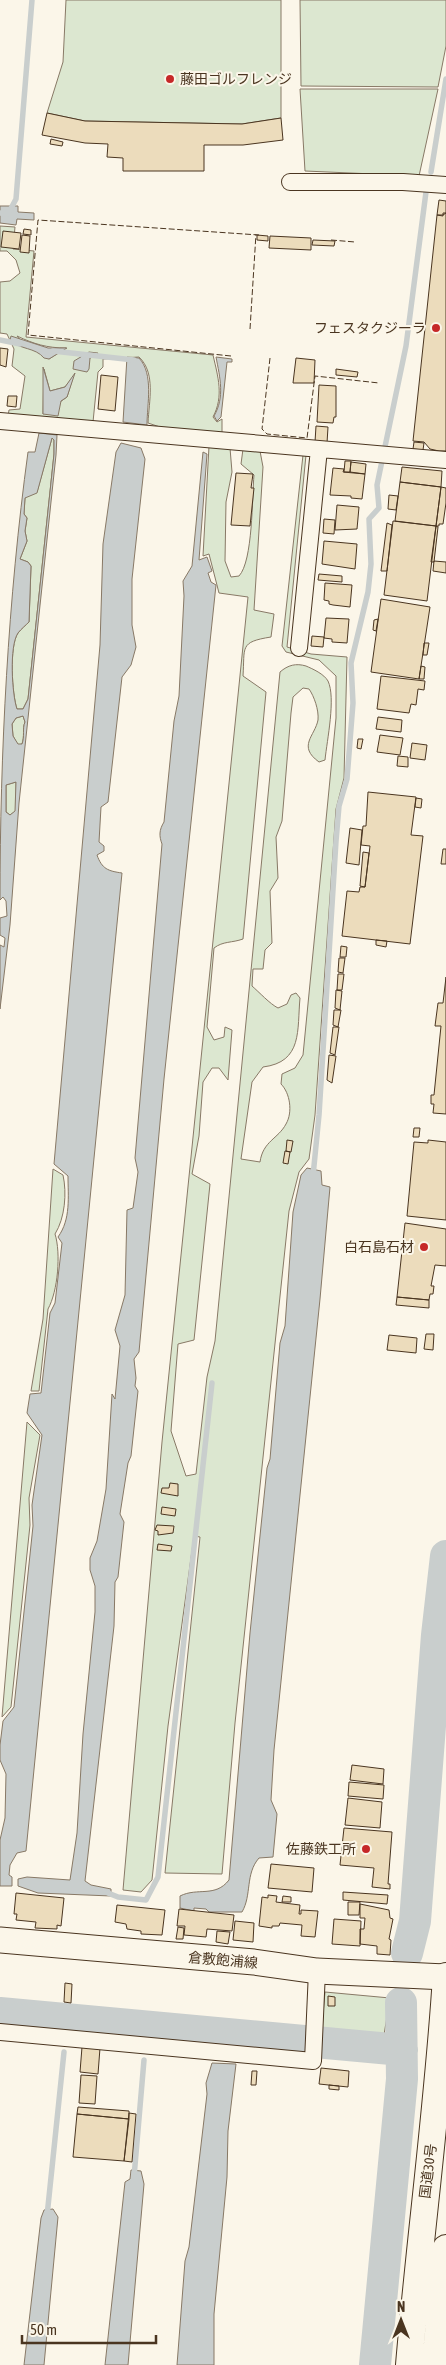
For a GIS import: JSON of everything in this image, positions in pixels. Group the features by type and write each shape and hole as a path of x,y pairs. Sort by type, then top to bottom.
{"highway":[{"name":"国道30号","path":"409,2365 421,2228 435,2114 446,1977"},
{"path":"434,2365 446,2248"}],"main road":[{"name":"倉敷飽浦線","path":"0,1940 254,1962 317,1972 446,1977"}],"street":[{"path":"290,182 403,182 446,186"},
{"path":"0,421 446,460"},
{"path":"298,648 319,449"},
{"path":"0,2032 313,2061 317,1972"}],"green space":[{"name":"藤田ゴルフレンジ","path":"66,0 281,0 281,118 242,124 85,121 47,113 63,62"},
{"path":"300,0 446,0 446,46 438,87 301,86"},
{"path":"300,89 438,89 419,176 305,171"},
{"path":"0,226 15,227 13,249 34,251 26,337 213,355 219,394 213,417 217,422 222,419 222,433 163,428 148,423 150,379 148,371 139,357 103,359 103,367 98,372 93,422 8,416 9,410 20,409 25,376 12,366 14,349 7,334 0,333 0,282 10,281 20,273 16,260 7,251 0,251","holes":["17,336 41,345 66,348 49,359 29,347","44,369 50,391 65,387 73,377 67,397 43,414"]},
{"path":"52,438 54,440 54,454 28,699 23,709 17,709 13,682 13,648 18,633 29,622 31,566 28,562 20,559 27,541 25,531 27,518 24,514 25,497 37,492"},
{"path":"209,446 230,448 232,472 226,502 225,561 231,577 239,576 244,568 251,528 254,475 241,464 243,449 306,455 287,647 311,654 347,657 344,778 336,809 315,1115 309,1159 299,1172 289,1211 235,1723 222,1874 165,1873 200,1537 194,1536 168,1726 152,1880 141,1892 123,1890 162,1442 248,597 219,593 209,554 203,556","holes":["260,451 303,455 282,646 286,652 319,660 336,676 336,718 303,1055 295,1068 282,1074 281,1084 287,1092 290,1103 286,1124 264,1149 260,1162 241,1159 252,1082 263,1067 276,1064 285,1059 291,1051 298,1033 300,998 296,993 291,995 287,1004 278,1008 252,986 253,969 263,969 265,950 272,943 270,891 278,878 276,837 282,821 291,713 293,697 303,688 309,689 311,692 318,712 318,720 308,746 309,751 319,762 325,760 329,731 331,698 328,681 321,674 306,666 295,665 289,666 280,672 215,1341 207,1377 196,1474 186,1476 171,1431 178,1344 194,1340 210,1184 192,1174 199,1136 203,1082 212,1068 219,1068 228,1080 232,1030 225,1027 224,1037 214,1040 207,1027 214,948 224,943 243,939 266,692 243,676 244,652 253,641 271,637 274,614 254,610 263,467"]},
{"path":"23,716 25,722 23,741 22,744 18,745 13,736 12,724 16,718"},
{"path":"16,782 16,811 10,815 6,812 6,785"},
{"path":"53,1169 63,1175 64,1205 61,1221 55,1234 58,1251 56,1282 48,1309 39,1391 31,1391 43,1319"},
{"path":"27,1422 40,1435 29,1498 30,1525 11,1707 2,1717"},
{"path":"325,1992 390,1998 383,2041 321,2035"}],"shaded area":[{"path":"0,206 18,206 18,212 34,213 34,220 17,219 16,225 0,223"},
{"path":"11,336 48,348 67,348 49,359 44,358 36,352 14,343 10,340"},
{"path":"89,352 98,353 90,358 87,372 73,369 74,361"},
{"path":"127,357 139,358 147,372 149,390 147,425 123,422"},
{"path":"216,357 232,359 232,362 227,362 221,417 217,421 214,416 220,402 221,387"},
{"path":"43,367 50,391 65,387 75,373 67,397 61,401 58,416 43,414"},
{"path":"39,433 57,435 19,803 10,925 0,1009 0,945 4,947 5,938 0,935 0,918 7,916 6,901 3,897 0,900 6,676 15,563 28,452 35,452","holes":["52,438 54,440 54,454 28,699 23,709 17,709 13,682 13,648 18,633 29,622 31,566 28,562 20,559 27,541 25,531 27,518 24,514 25,498 37,493","23,716 25,722 22,744 18,744 13,736 12,724 16,718","16,782 15,811 10,815 6,812 6,785"]},
{"path":"121,443 141,448 145,459 132,579 132,625 136,647 131,665 122,677 108,802 101,807 99,842 104,846 104,851 97,855 106,868 122,873 26,1851 17,1853 10,1865 9,1875 12,1877 12,1886 0,1886 0,1840 5,1818 6,1774 0,1760 0,1745 3,1721 14,1707 33,1526 32,1505 42,1435 27,1413 30,1394 41,1393 50,1313 55,1303 62,1243 58,1237 65,1223 68,1208 68,1176 54,1164 100,645 103,544 116,452"},
{"path":"203,452 207,454 199,560 207,557 212,571 208,573 211,582 216,585 164,1079 139,1352 134,1359 135,1386 138,1391 131,1456 128,1463 120,1514 124,1522 118,1577 115,1582 114,1626 85,1881 91,1885 111,1889 111,1896 38,1893 18,1886 18,1879 27,1877 70,1880 77,1833 83,1734 95,1612 95,1586 90,1570 90,1558 97,1541 106,1489 112,1394 115,1399 120,1346 115,1330 125,1295 127,1210 133,1208 138,1172 135,1158 162,844 160,833 164,822 174,721 179,696 184,596 183,581 192,566"},
{"path":"307,1168 321,1171 322,1185 330,1187 274,1750 271,1800 277,1814 273,1857 259,1858 255,1864 242,1912 209,1912 206,1909 194,1908 194,1911 180,1908 180,1896 193,1892 212,1891 218,1889 229,1880 250,1633 267,1468 270,1459 280,1343 285,1326 293,1212 301,1175"},
{"path":"212,2063 236,2064 228,2131 227,2177 214,2314 214,2365 177,2365 185,2261 189,2247 207,2094 206,2083"},
{"path":"131,2170 141,2171 144,2184 128,2365 105,2365 125,2182 130,2179"},
{"path":"53,2209 58,2217 44,2365 24,2365 41,2218 44,2210"}],"building":[{"path":"47,113 85,121 242,124 281,118 283,140 243,145 204,145 204,171 123,171 123,158 107,157 108,144 85,143 42,135"},
{"path":"51,139 63,142 62,146 50,144"},
{"path":"439,200 446,201 446,213 443,215 437,215"},
{"name":"フェスタクジーラ","path":"443,213 446,213 446,451 439,451 430,449 424,442 413,441 437,215 443,216"},
{"path":"24,229 31,230 31,235 23,234"},
{"path":"3,231 21,233 19,249 1,247"},
{"path":"22,235 30,236 29,253 20,252"},
{"path":"257,235 268,236 268,241 257,240"},
{"path":"270,236 311,238 311,250 269,248"},
{"path":"313,240 335,241 334,246 312,245"},
{"path":"0,348 8,349 6,367 0,365"},
{"path":"296,358 315,360 314,383 293,383"},
{"path":"336,369 358,372 357,377 336,375"},
{"path":"101,375 118,377 115,411 98,409"},
{"path":"319,385 336,386 336,417 334,417 333,423 317,422"},
{"path":"8,396 17,396 16,407 7,406"},
{"path":"316,426 328,427 327,443 315,442"},
{"path":"414,442 424,443 423,450 413,449"},
{"path":"345,461 351,461 350,472 344,472"},
{"path":"351,462 366,464 365,474 350,472"},
{"path":"402,467 442,471 441,487 400,482"},
{"path":"333,468 344,469 343,472 365,474 362,499 351,498 351,496 330,495"},
{"path":"236,473 253,474 251,488 254,488 250,526 231,525"},
{"path":"400,482 441,487 436,526 395,521"},
{"path":"441,487 446,488 446,503 443,524 436,526"},
{"path":"389,495 398,496 396,510 388,509"},
{"path":"337,505 359,507 357,529 335,530"},
{"path":"324,519 335,520 334,534 323,533"},
{"path":"393,521 436,526 427,601 384,595"},
{"path":"387,523 392,525 387,571 381,571"},
{"path":"436,526 438,527 434,562 431,562"},
{"path":"324,541 357,544 355,569 322,564"},
{"path":"434,561 446,562 446,573 433,571"},
{"path":"319,574 342,576 342,582 318,580"},
{"path":"325,583 352,585 350,607 329,604 329,601 324,600"},
{"path":"381,599 430,607 419,679 371,672"},
{"path":"326,618 349,619 347,643 332,642 332,639 324,638"},
{"path":"378,619 376,631 373,630 374,620"},
{"path":"312,636 324,637 323,647 311,646"},
{"path":"424,643 429,643 427,655 423,655"},
{"path":"421,666 425,667 424,679 419,679"},
{"path":"381,676 425,681 424,690 418,689 416,705 411,704 409,713 377,709"},
{"path":"378,717 402,720 401,732 376,729"},
{"path":"380,735 403,738 400,755 377,752"},
{"path":"358,739 363,739 361,749 357,748"},
{"path":"412,743 427,745 425,760 410,758"},
{"path":"398,756 408,757 408,767 397,766"},
{"path":"368,792 416,797 411,835 423,836 410,944 342,936 347,891 359,892 360,887 365,887 370,846 361,845 363,826 366,826"},
{"path":"416,798 422,799 421,808 415,807"},
{"path":"350,828 362,830 359,865 346,863"},
{"path":"443,849 446,849 446,864 441,864"},
{"path":"363,852 369,853 365,887 360,886"},
{"path":"376,940 387,941 386,947 376,945"},
{"path":"341,946 347,947 346,957 340,957"},
{"path":"339,958 345,958 343,973 338,972"},
{"path":"338,974 344,974 342,990 337,990"},
{"path":"446,977 446,1114 433,1113 434,1104 431,1104 431,1095 434,1095 441,1026 435,1026 438,1003 443,1003"},
{"path":"336,990 342,991 340,1010 335,1008"},
{"path":"334,1010 341,1010 338,1027 333,1025"},
{"path":"333,1027 339,1027 335,1055 330,1053"},
{"path":"329,1055 336,1056 332,1083 327,1080"},
{"path":"414,1128 420,1128 419,1137 413,1137"},
{"path":"287,1140 293,1141 291,1152 286,1151"},
{"path":"428,1140 446,1142 446,1220 407,1216 414,1142 428,1143"},
{"path":"285,1151 290,1152 288,1164 283,1163"},
{"name":"白石島石材","path":"405,1223 446,1229 446,1266 435,1265 431,1286 434,1286 433,1294 430,1294 429,1300 397,1297"},
{"path":"397,1297 429,1300 429,1308 396,1305"},
{"path":"426,1334 434,1334 433,1350 424,1349"},
{"path":"389,1335 417,1338 416,1353 387,1350"},
{"path":"170,1483 178,1484 178,1496 161,1493 162,1488 169,1488"},
{"path":"162,1507 176,1509 175,1516 161,1514"},
{"path":"157,1525 174,1526 173,1533 158,1535 158,1531 155,1530"},
{"path":"158,1544 172,1546 171,1551 157,1550"},
{"path":"352,1765 384,1769 383,1784 350,1780"},
{"path":"349,1782 384,1785 383,1799 348,1796"},
{"path":"348,1798 382,1802 380,1828 345,1825"},
{"name":"佐藤鉄工所","path":"344,1828 392,1832 388,1884 390,1884 390,1889 372,1887 374,1868 340,1865"},
{"path":"271,1864 314,1868 312,1892 268,1888"},
{"path":"343,1892 388,1895 387,1904 343,1900"},
{"path":"16,1893 64,1898 61,1926 57,1925 57,1929 35,1928 36,1922 16,1920 17,1914 14,1914"},
{"path":"268,1895 277,1896 276,1902 300,1905 299,1914 301,1914 301,1910 318,1911 315,1937 301,1936 302,1925 280,1923 279,1926 272,1926 272,1928 259,1926 262,1897 268,1898"},
{"path":"283,1896 291,1897 291,1902 282,1902"},
{"path":"348,1902 360,1902 359,1915 348,1915"},
{"path":"360,1904 389,1910 390,1918 393,1919 389,1939 391,1940 390,1955 377,1954 377,1946 360,1944 360,1929 364,1929 365,1918 360,1918"},
{"path":"117,1905 165,1910 162,1935 141,1934 141,1931 127,1929 126,1924 115,1922"},
{"path":"179,1909 234,1915 232,1931 207,1929 206,1937 184,1935 185,1926 177,1926"},
{"path":"334,1919 361,1921 360,1946 332,1944"},
{"path":"235,1921 254,1923 253,1942 233,1940"},
{"path":"178,1927 184,1928 183,1939 176,1939"},
{"path":"217,1931 230,1932 228,1944 216,1942"},
{"path":"65,1983 72,1984 71,2003 64,2002"},
{"path":"328,1996 335,1997 335,2006 328,2006"},
{"path":"82,2047 100,2048 98,2074 80,2072"},
{"path":"321,2068 349,2071 348,2087 319,2084"},
{"path":"252,2071 257,2071 256,2085 251,2085"},
{"path":"81,2075 97,2076 95,2104 79,2103"},
{"path":"329,2085 339,2086 339,2090 329,2089"},
{"path":"78,2107 129,2111 129,2119 77,2114"},
{"path":"129,2113 136,2114 132,2162 124,2161"},
{"path":"77,2114 129,2119 124,2161 73,2157"}],"waterway":[{"path":"0,213 8,214 16,199 32,0"},
{"path":"431,172 446,79"},
{"path":"313,1176 319,1115 336,841 339,806 347,779 353,703 351,663 368,592 371,564 369,519 379,508 377,485 406,346 426,192"},
{"path":"0,340 20,344"},
{"path":"53,351 134,360"},
{"path":"108,1893 118,1897 146,1900 158,1877 212,1383"},
{"path":"407,1953 415,1921 437,1635 446,1556"},
{"path":"419,1881 429,1882"},
{"path":"375,2365 402,2079 401,2003"},
{"path":"0,2013 402,2050"},
{"path":"67,2020 67,2025"},
{"path":"146,2034 147,2027"},
{"path":"226,2041 227,2035"},
{"path":"47,2216 64,2052"},
{"path":"134,2177 144,2060"}],"fence":[{"path":"231,356 28,335 38,220 259,235"},
{"path":"250,329 256,234"},
{"path":"331,240 355,242"},
{"path":"270,358 262,429 267,434 307,438 315,376 379,383"}],"place":[{"name":"藤田ゴルフレンジ","path":"170,79"},
{"name":"フェスタクジーラ","path":"436,328"},
{"name":"白石島石材","path":"424,1247"},
{"name":"佐藤鉄工所","path":"366,1849"}]}
